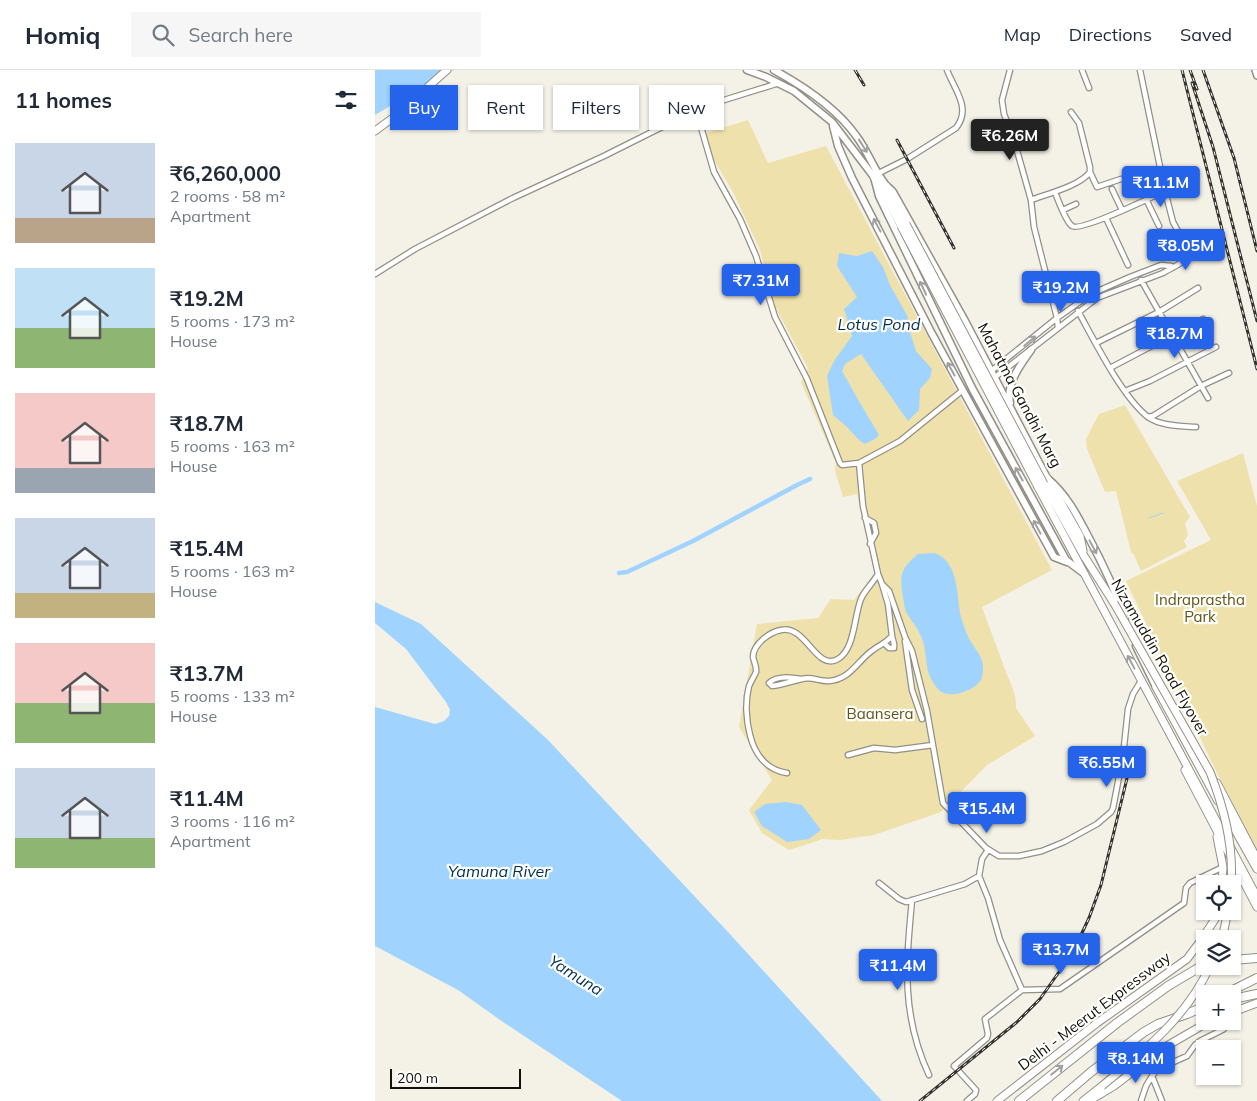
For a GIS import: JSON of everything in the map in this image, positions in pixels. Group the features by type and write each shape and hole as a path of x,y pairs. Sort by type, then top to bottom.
{"highway":[{"path":"375,131 394,117 447,70"},
{"path":"876,175 1057,517 1082,572"},
{"path":"886,186 903,225"},
{"path":"1047,478 1080,536 1083,556"},
{"name":"Nizamuddin Road Flyover","path":"1057,517 1114,603 1211,772"},
{"name":"Mahatma Gandhi Marg","path":"1082,572 1171,735"},
{"name":"Mahatma Gandhi Marg","path":"1156,687 1257,869"},
{"path":"1171,735 1189,780 1257,907"},
{"name":"Nizamuddin Road Flyover","path":"1171,735 1257,897"},
{"path":"1211,772 1257,859"},
{"path":"1211,772 1228,827 1231,875"},
{"path":"1215,829 1223,867 1223,875"},
{"name":"Delhi - Meerut Expressway","path":"998,1100 1097,1023 1187,959 1214,920"},
{"path":"1241,959 1257,958"},
{"name":"Delhi - Meerut Expressway","path":"1019,1101 1117,1023 1168,986 1196,969"},
{"path":"1083,1101 1168,1029 1191,1000 1205,975"},
{"path":"1241,986 1257,978"},
{"path":"1241,997 1257,994"},
{"path":"1241,1009 1257,1003"},
{"path":"1057,1101 1091,1072 1145,1032 1158,1024 1196,1010"},
{"path":"1089,1101 1114,1086 1165,1047 1196,1029"}],"main road":[{"name":"Mahatma Gandhi Marg","path":"747,70 794,91 832,122 896,196 965,321 1047,478 1059,487 1069,501 1103,564 1111,580 1140,657 1156,687"},
{"name":"Mahatma Gandhi Marg","path":"774,70 797,82 821,100 848,124 857,137 876,175 879,196 972,388 1067,562 1082,572"},
{"path":"832,122 838,146 852,178 931,332 1054,557 1067,562"},
{"path":"944,332 965,321"},
{"path":"1011,408 1009,392 1012,381 1020,365 1031,350"},
{"path":"1000,439 1021,428"}],"street":[{"path":"876,175 907,159 960,124 962,104 947,70"},
{"path":"1010,70 1002,100 1004,114 1015,140 1031,200 1034,227 1058,328"},
{"path":"1082,70 1089,88"},
{"path":"972,388 1075,305 1100,290 1137,274 1161,265 1171,266 1181,263 1187,257 1180,234 1173,222 1165,191 1140,70"},
{"path":"1255,70 1257,76"},
{"path":"724,100 779,84"},
{"path":"1031,200 1083,179 1089,172 1090,167 1079,123 1071,112"},
{"path":"375,274 415,249 513,198 655,130"},
{"path":"701,130 714,172 740,219 753,248 775,317 807,379 842,465 859,463 900,440 963,390"},
{"path":"1089,172 1097,187 1121,179"},
{"path":"1112,190 1122,210"},
{"path":"1056,195 1073,227 1081,227 1106,218 1165,191"},
{"path":"1146,199 1159,226"},
{"path":"1063,210 1076,204"},
{"path":"1106,218 1128,265"},
{"path":"972,388 995,378 1078,312 1104,295 1166,271 1171,266"},
{"path":"1137,274 1208,398"},
{"path":"1097,343 1159,312 1198,288"},
{"path":"1075,305 1110,368 1125,391 1148,418 1161,423 1196,428"},
{"path":"1110,368 1203,319"},
{"path":"1125,391 1150,382 1216,347"},
{"path":"1148,418 1201,386 1229,373"},
{"path":"859,463 865,518 878,574 888,604 894,648 889,648 885,644"},
{"path":"865,518 874,524 876,533 870,544"},
{"path":"787,773 779,772 764,764 751,738 747,709 748,689 756,669 754,653 758,644 782,629 795,631 822,658 830,661 837,659 843,655 849,642 861,600 878,574"},
{"path":"882,584 889,591 905,637 912,651 923,692 943,803 988,850 999,856 1019,856 1043,851 1064,842 1107,817 1113,808 1123,756 1129,709 1133,694 1141,681"},
{"path":"801,679 778,686 771,686 769,684 775,679 785,678 810,678 828,682 834,680 852,672 862,658 873,649 885,644 892,636"},
{"path":"905,637 912,690 922,719"},
{"path":"848,755 874,748 895,750 933,746"},
{"path":"988,850 982,859 979,876 1002,945 1022,990"},
{"path":"967,1101 975,1094 976,1090 954,1066 987,1038 985,1019 1022,990 1028,988 1059,989 1185,904 1186,888 1190,883 1223,867"},
{"path":"879,883 903,901 965,884 979,876"},
{"path":"912,900 907,955 908,998 913,1030 929,1075"},
{"path":"1141,1101 1145,1086 1158,1069 1187,1056 1197,1043 1222,1030"},
{"path":"1152,1076 1162,1101"}],"green space":[{"name":"Baansera","path":"748,120 768,163 826,146 1052,570 982,607 1014,692 1016,708 1035,736 987,765 941,812 874,835 840,840 823,839 789,850 762,833 749,810 772,780 739,727 757,624 818,618 831,599 854,600 875,573 857,494 843,497 835,471 836,463 801,382 808,368 774,305 760,250 733,192 712,157 706,133 724,130 724,127"},
{"path":"1125,405 1190,517 1185,523 1188,535 1184,541 1187,547 1141,571 1131,552 1116,491 1105,492 1087,449 1086,439 1099,414"},
{"name":"Indraprastha Park","path":"1243,453 1257,506 1257,849 1215,769 1126,581 1211,540 1177,481"}],"water":[{"path":"375,70 454,70 440,77 431,85 390,85 390,106 375,115"},
{"name":"Lotus Pond","path":"872,251 883,267 890,285 908,317 908,326 916,351 932,369 930,378 920,389 919,410 908,421 861,354 845,364 842,371 879,435 865,444 833,415 827,376 834,361 852,336 844,309 857,297 837,266 839,253 857,256"},
{"path":"935,553 949,564 953,572 961,617 967,635 981,657 983,666 982,678 978,684 962,693 944,693 940,691 931,679 927,669 923,640 904,606 901,583 905,568 918,554"},
{"name":"Yamuna River","path":"375,602 421,624 547,739 728,932 882,1101 622,1101 458,990 375,946 375,707 435,724 444,721 449,716 450,710 406,649 375,623"},
{"path":"786,802 802,805 821,830 809,839 787,842 762,826 754,812 765,804"}],"waterway":[{"path":"619,573 627,572 693,541 810,479"},
{"path":"1149,518 1163,513"}],"railway":[{"path":"855,70 864,85"},
{"path":"1182,70 1257,369"},
{"path":"1190,70 1197,89"},
{"path":"1203,70 1234,158 1257,251"},
{"path":"1192,83 1213,147 1257,321"},
{"path":"897,140 954,248"},
{"path":"920,1101 1017,1022 1040,999 1073,952 1089,918 1101,885 1130,766"}],"water label":[{"name":"Yamuna","path":"576,975"}]}
